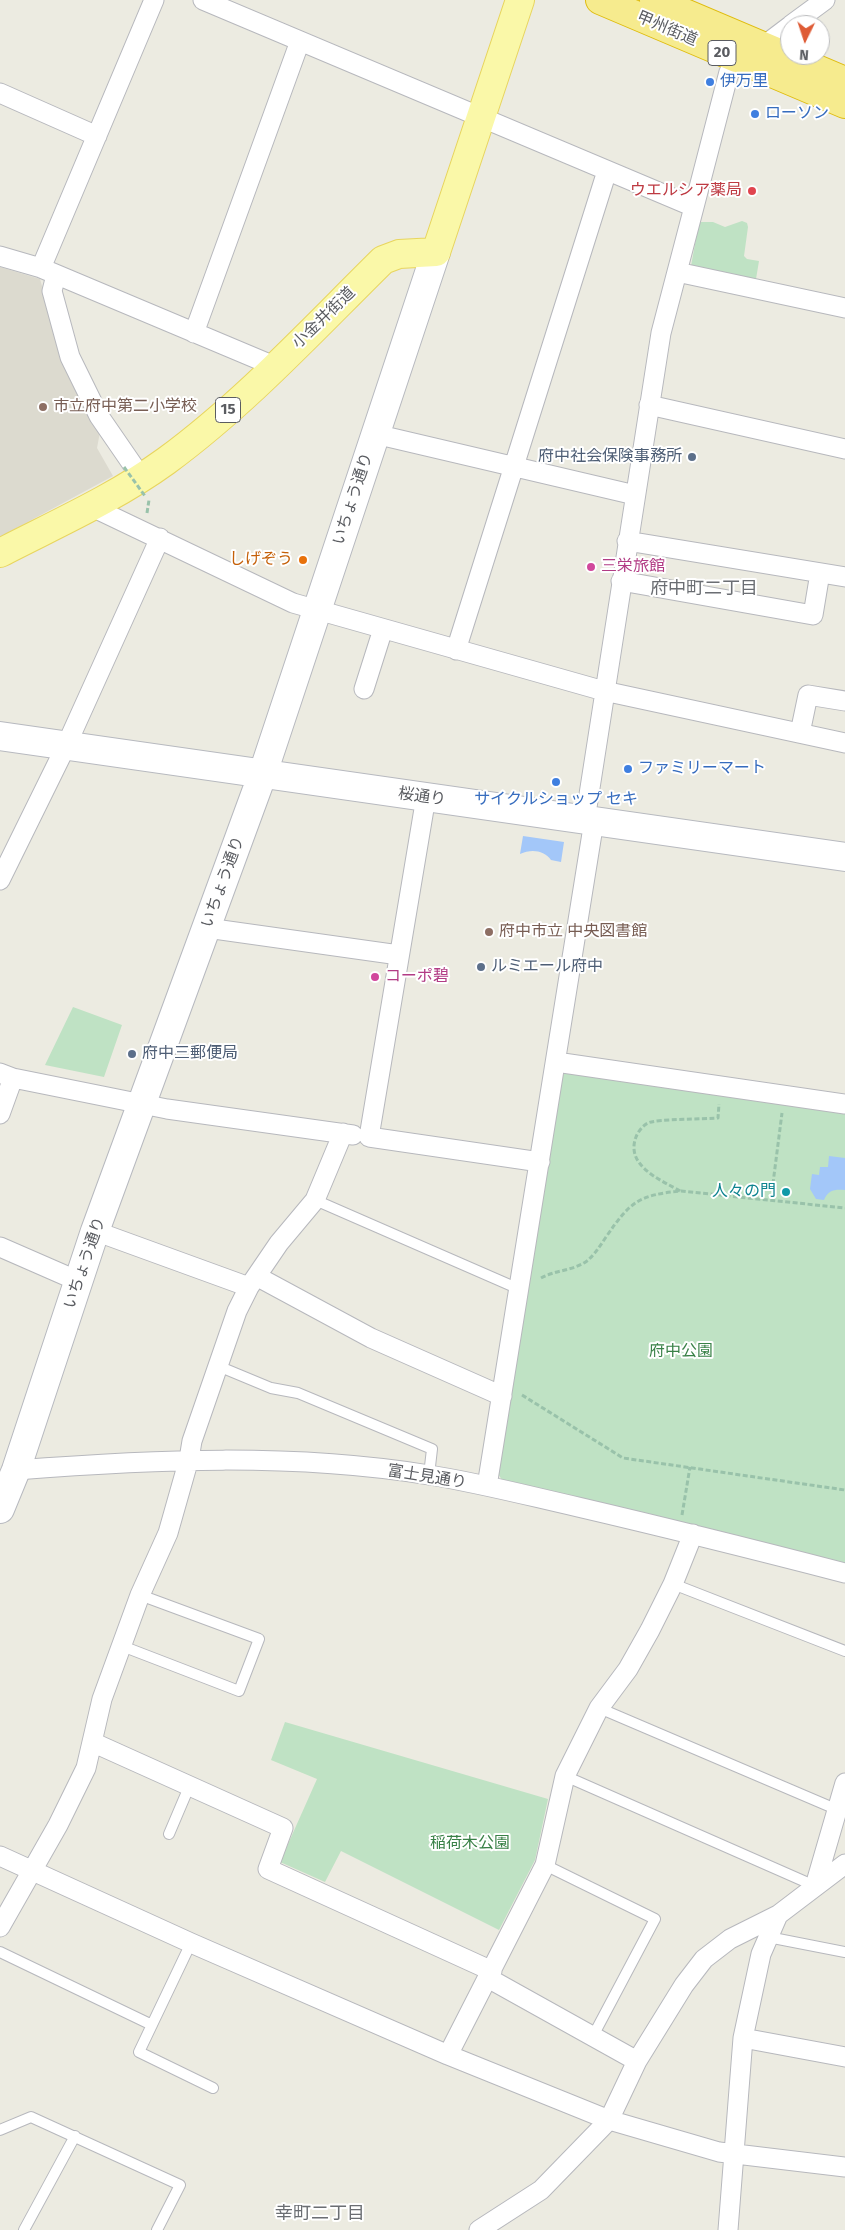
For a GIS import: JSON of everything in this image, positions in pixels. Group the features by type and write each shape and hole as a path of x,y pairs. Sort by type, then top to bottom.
{"highway":[{"name":"甲州街道","path":"600,0 752,54 845,81"},
{"name":"甲州街道","path":"654,0 845,104"}],"main road":[{"path":"436,252 520,0"},
{"name":"小金井街道","path":"0,553 90,506 140,484 217,420 383,260 399,254 436,252"}],"street":[{"path":"140,484 99,416 70,357 52,291 49,272 97,136 154,0"},
{"path":"203,0 694,207"},
{"path":"805,15 825,0"},
{"path":"487,1486 556,1062 589,820 604,692 661,333 729,72 780,34"},
{"path":"194,333 300,41"},
{"path":"0,93 97,136"},
{"path":"456,650 607,170"},
{"name":"いちょう通り","path":"0,1509 8,1471 263,772 436,252"},
{"path":"0,256 49,272 274,366"},
{"path":"677,272 845,308"},
{"path":"649,405 845,449"},
{"path":"374,434 514,465 635,495"},
{"path":"90,506 293,603 604,692 845,743"},
{"path":"0,880 66,746 160,538"},
{"path":"628,541 845,578"},
{"path":"621,581 813,615 820,573"},
{"path":"364,689 382,629"},
{"path":"800,733 808,695 845,701"},
{"name":"桜通り","path":"0,736 263,772 845,858"},
{"path":"370,1137 426,797"},
{"path":"207,928 399,955"},
{"path":"556,1062 845,1104"},
{"path":"0,1114 7,1076 167,1109 540,1162"},
{"path":"0,1927 58,1826 86,1768 102,1699 140,1594 168,1533 189,1459 192,1441 237,1312 253,1282 280,1243 315,1200 343,1133"},
{"path":"95,1231 253,1282 371,1338 502,1396"},
{"path":"0,1247 78,1281"},
{"name":"富士見通り","path":"8,1471 121,1462 189,1459 302,1462 429,1475 687,1527 845,1573"},
{"path":"448,2055 545,1865 565,1776 599,1708 628,1669 673,1584 687,1527"},
{"path":"92,1742 284,1828 268,1869 490,1975 637,2061"},
{"path":"814,1886 845,1783"},
{"path":"0,1856 191,1943 448,2055 609,2120 718,2152 845,2167"},
{"path":"480,2230 541,2190 609,2120 637,2061 684,1985 704,1959 730,1939 778,1915 845,1864"},
{"path":"728,2230 743,2038 761,1954 778,1915"},
{"path":"743,2038 845,2057"}],"lane":[{"path":"315,1200 519,1289"},
{"path":"218,1366 271,1388 298,1393 432,1449 429,1475"},
{"path":"673,1584 845,1651"},
{"path":"122,1646 239,1690 259,1638 140,1594"},
{"path":"599,1708 838,1810"},
{"path":"565,1776 814,1886"},
{"path":"169,1834 189,1787"},
{"path":"545,1865 655,1919 592,2036"},
{"path":"768,1937 845,1952"},
{"path":"191,1943 139,2052 213,2088"},
{"path":"0,1952 152,2025"},
{"path":"0,2130 32,2117 180,2185 157,2230"},
{"path":"24,2230 75,2136"}],"path":[{"path":"140,484 147,515 142,514 140,484"},
{"path":"681,1192 645,1171 634,1155 634,1140 638,1132 648,1122 718,1118 720,1101"},
{"path":"773,1110 791,1113"},
{"path":"771,1199 782,1112"},
{"path":"539,1285 541,1277 575,1268 595,1254 622,1214 635,1203 655,1194 681,1192 771,1199 845,1208"},
{"path":"523,1388 522,1396 623,1458 845,1490"},
{"path":"687,1527 690,1467"}],"shaded area":[{"name":"市立府中第二小学校","path":"0,267 40,279 63,360 100,432 97,448 113,476 0,537"}],"green space":[{"path":"742,221 747,223 748,227 744,256 747,259 759,261 756,279 691,266 699,222 713,222 725,227"},
{"path":"73,1007 122,1025 104,1077 45,1065"},
{"name":"府中公園","path":"566,1072 845,1113 845,1564 502,1480 497,1472 561,1077"},
{"name":"稲荷木公園","path":"285,1722 548,1799 535,1860 499,1930 341,1851 325,1882 280,1862 317,1779 271,1760"}],"water":[{"path":"523,836 564,842 561,862 551,860 545,854 537,851 528,851 520,854"},
{"path":"829,1156 845,1158 845,1190 832,1191 824,1200 816,1199 810,1189 812,1174 819,1175 820,1167 828,1167"}],"place":[{"name":"伊万里","path":"710,82"},
{"name":"ローソン","path":"755,114"},
{"name":"ウエルシア薬局","path":"752,191"},
{"name":"市立府中第二小学校","path":"43,407"},
{"name":"府中社会保険事務所","path":"692,457"},
{"name":"しげぞう","path":"303,560"},
{"name":"三栄旅館","path":"591,567"},
{"name":"ファミリーマート","path":"628,769"},
{"name":"サイクルショップ セキ","path":"556,782"},
{"name":"府中市立 中央図書館","path":"489,932"},
{"name":"ルミエール府中","path":"481,967"},
{"name":"コーポ碧","path":"375,977"},
{"name":"府中三郵便局","path":"132,1054"},
{"name":"人々の門","path":"786,1192"}],"district":[{"name":"府中町二丁目","path":"704,589"},
{"name":"幸町二丁目","path":"320,2214"}]}
